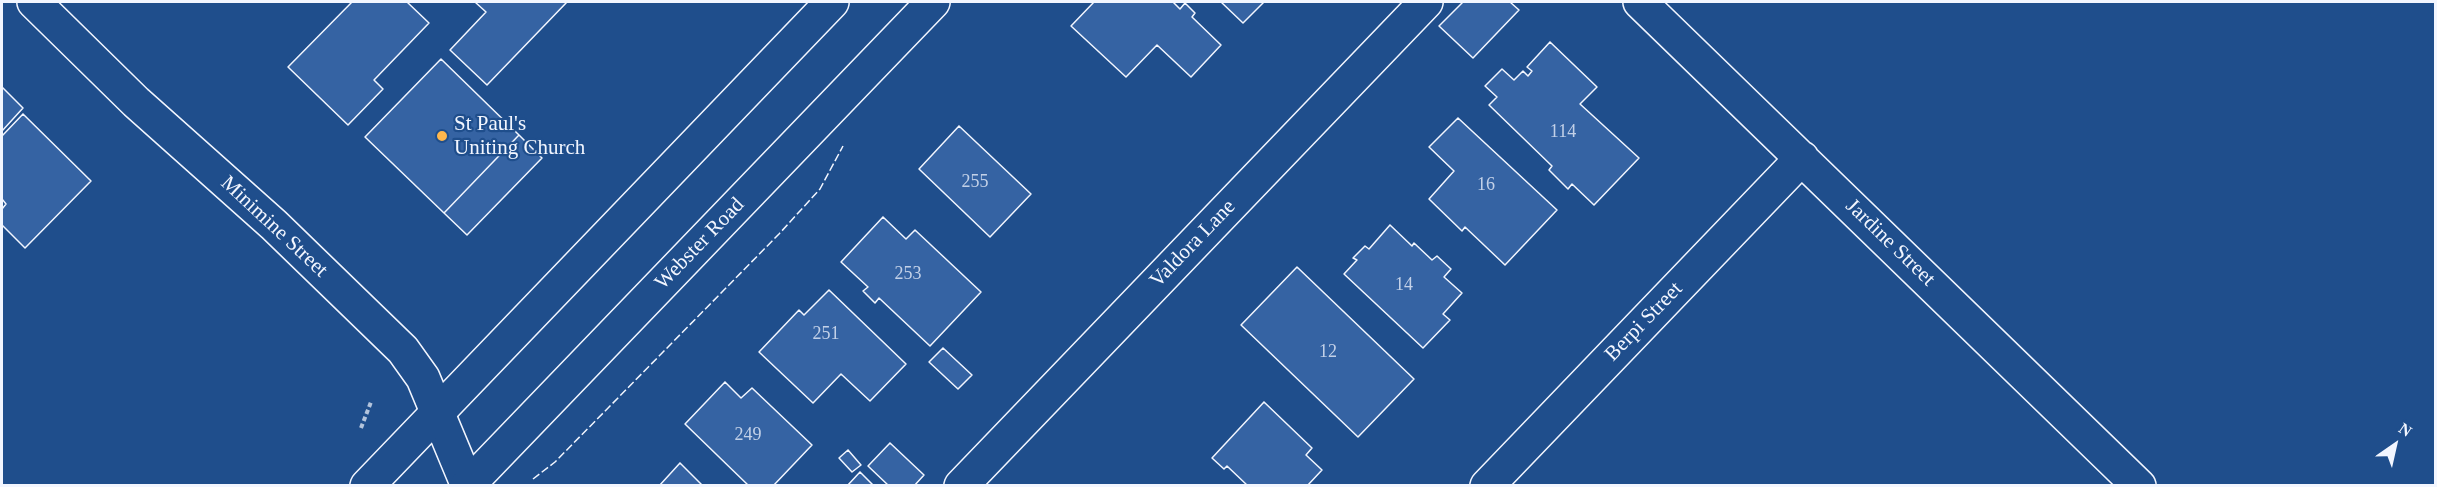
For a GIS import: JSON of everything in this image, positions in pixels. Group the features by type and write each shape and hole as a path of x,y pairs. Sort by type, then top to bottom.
{"street":[{"name":"Minimine Street","path":"34,2 136,102 274,225 403,350 423,378 467,485"},
{"path":"366,486 832,2"},
{"name":"Webster Road","path":"467,485 933,2"},
{"name":"Valdora Lane","path":"961,486 1426,2"},
{"name":"Jardine Street","path":"1640,2 2139,486"},
{"name":"Berpi Street","path":"1487,486 1802,158"}],"path":[{"path":"357,437 370,402"}],"building":[{"path":"352,2 407,2 429,23 374,80 383,89 348,125 288,67"},
{"path":"475,2 567,2 487,85 450,50 486,12"},
{"path":"1094,2 1173,2 1180,9 1185,3 1195,13 1192,17 1221,45 1191,77 1157,45 1126,77 1071,26"},
{"path":"1221,2 1264,2 1243,23"},
{"path":"1463,2 1510,2 1519,10 1473,58 1439,26"},
{"path":"1550,42 1597,87 1580,104 1639,158 1594,205 1572,184 1568,189 1549,170 1552,166 1489,105 1497,97 1485,86 1502,69 1514,80 1523,71 1528,76 1532,71 1527,67"},
{"name":"St Paul's Uniting Church","path":"441,59 519,135 444,213 365,137"},
{"path":"2,87 23,108 2,131"},
{"path":"23,114 91,181 25,248 2,225 2,209 6,204 2,199 2,136"},
{"path":"1458,118 1557,210 1505,265 1465,227 1462,231 1429,199 1454,171 1429,147"},
{"path":"959,126 1031,194 990,237 919,169"},
{"path":"519,135 542,158 467,235 444,213"},
{"path":"883,217 906,239 915,230 981,292 930,346 879,298 875,303 863,291 868,287 841,262"},
{"path":"1390,225 1412,246 1414,243 1432,260 1437,256 1451,269 1444,277 1462,293 1443,314 1450,320 1423,348 1344,274 1357,260 1353,258 1365,246 1369,249"},
{"path":"1297,267 1414,379 1358,437 1241,325"},
{"path":"829,290 906,364 870,401 841,374 813,403 759,352 799,310 804,315"},
{"path":"943,348 972,375 958,389 929,362"},
{"path":"725,382 741,398 752,388 812,445 773,486 749,486 685,424"},
{"path":"1264,402 1312,448 1306,455 1322,470 1307,486 1248,486 1227,466 1224,469 1212,458"},
{"path":"890,443 924,475 914,486 889,486 868,466"},
{"path":"848,450 861,465 852,472 839,458"},
{"path":"680,463 703,486 659,486"},
{"path":"860,472 874,486 847,486"}],"fence":[{"path":"533,479 555,462 779,234 820,189 843,146"}],"place":[{"name":"St Paul's Uniting Church","path":"442,136"}]}
